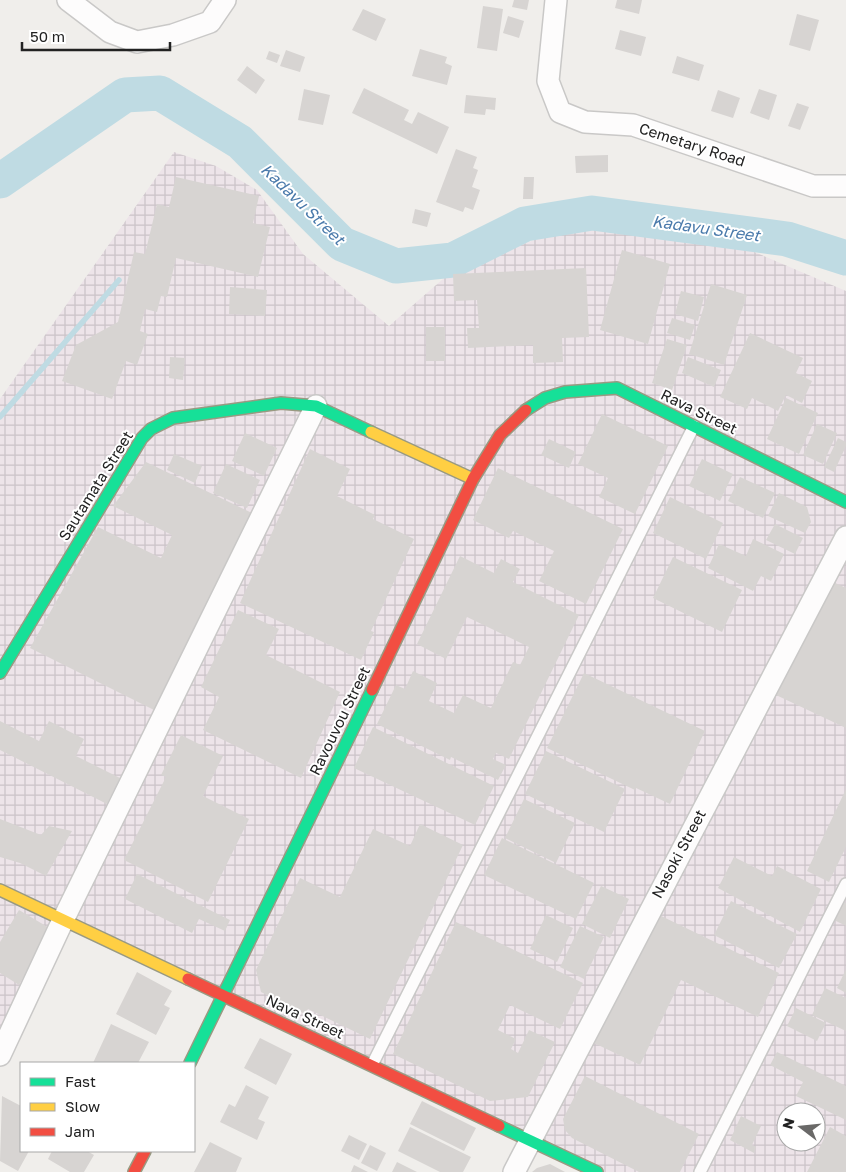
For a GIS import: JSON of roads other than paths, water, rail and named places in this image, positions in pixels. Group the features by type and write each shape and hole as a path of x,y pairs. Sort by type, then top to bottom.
{"street":[{"path":"68,0 110,32 137,42 173,35 210,22 225,0"},
{"name":"Cemetary Road","path":"556,0 548,81 560,112 586,122 632,125 813,186 846,186"},
{"name":"Rava Street","path":"532,404 551,395 568,391 591,388 617,388 846,502"},
{"name":"Sautamata Street","path":"0,673 142,438 151,429 173,418 281,404 316,406 473,479"},
{"name":"Ravouvou Street","path":"191,1062 225,995 473,479 494,441 504,428 532,404"},
{"path":"0,1055 64,918 316,406"},
{"name":"Nasoki Street","path":"514,1172 529,1140 846,537"},
{"name":"Nava Street","path":"0,890 64,918 597,1172"},
{"path":"134,1172 144,1152"}],"lane":[{"path":"372,1065 694,426"},
{"path":"700,1172 846,884"}],"waterway":[{"name":"Kadavu Street","path":"0,181 125,95 160,93 240,142 342,244 396,266 453,260 525,224 592,213 787,239 846,258"},
{"path":"0,417 119,280"}]}
